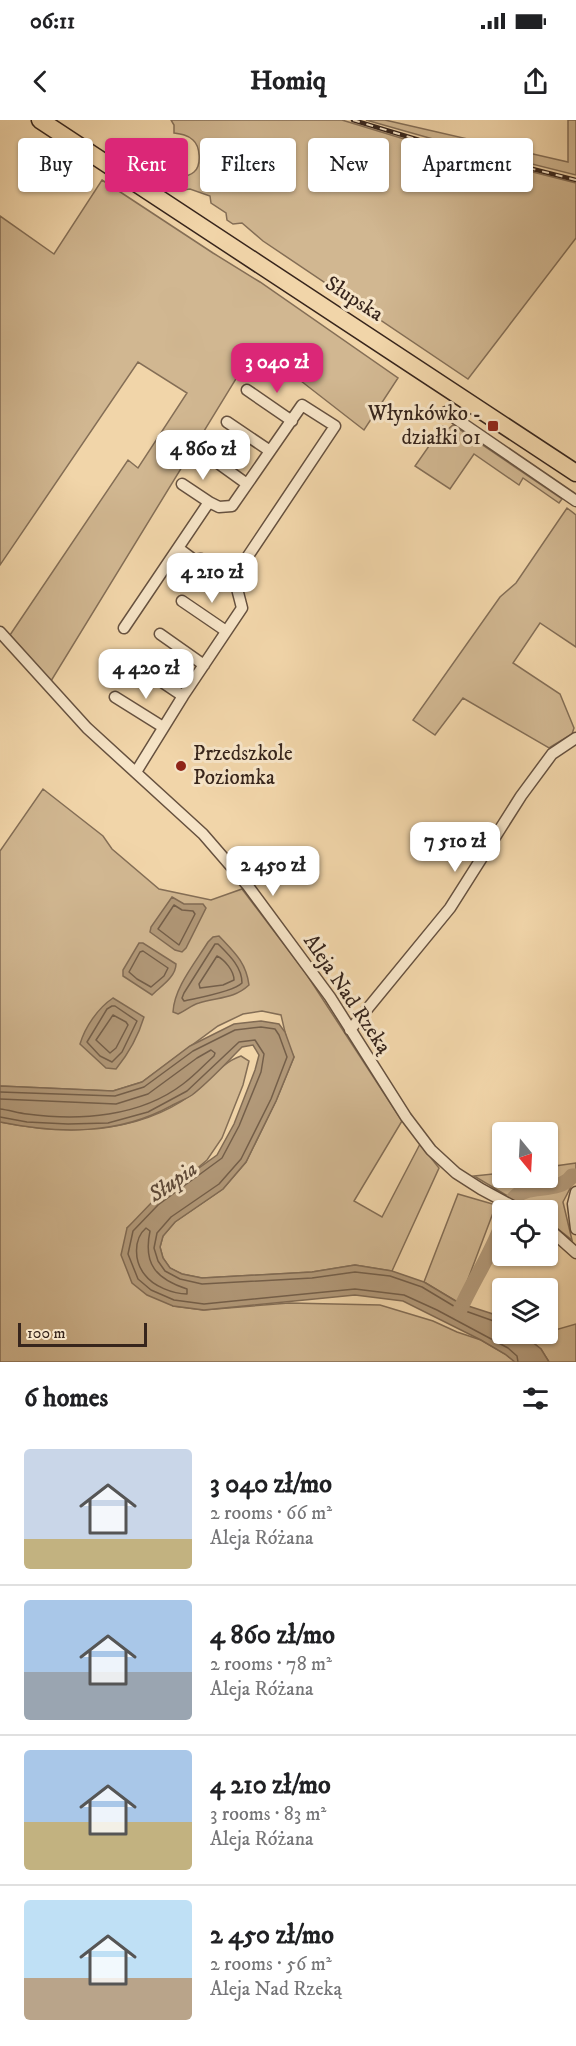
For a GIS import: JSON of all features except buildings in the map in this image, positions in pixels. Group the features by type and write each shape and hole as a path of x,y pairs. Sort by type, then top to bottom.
{"main road":[{"name":"Słupska","path":"40,120 576,472"}],"street":[{"path":"247,390 292,421"},
{"path":"136,772 242,608 234,577 335,426 302,405 232,506 219,507 182,484"},
{"path":"446,412 576,501"},
{"path":"227,422 270,451"},
{"path":"204,453 247,484"},
{"path":"124,628 208,502"},
{"path":"178,548 194,560 201,559 225,575 234,577"},
{"path":"182,601 226,631"},
{"name":"Aleja Nad Rzeką","path":"0,632 80,721 202,834 248,886 330,997 406,1117 431,1150 456,1173 501,1200"},
{"path":"160,634 204,664"},
{"path":"140,667 183,696"},
{"path":"115,697 163,727"},
{"path":"350,1030 450,908 521,796 552,754 576,738"},
{"path":"576,1192 573,1204 576,1229"},
{"path":"558,1237 576,1253"}],"shaded area":[{"path":"171,120 342,120 401,138 401,192 533,192 533,172 576,183 576,238 468,379 263,241 242,223 233,224 227,220 226,213 211,203 210,196 188,189 188,175 197,169 199,156 193,140 174,133"},
{"path":"366,120 385,120 463,138 429,138"},
{"path":"568,120 576,120 576,175 533,164 533,154 568,162"},
{"path":"102,180 105,182 105,192 120,192 260,282 398,378 364,430 256,346 51,681 10,635 128,460 138,468 187,393 138,362 0,565 0,216 54,254"},
{"path":"453,425 562,499 559,503 523,478 519,485 474,454 450,489 415,466 443,426 448,429"},
{"path":"567,508 576,515 576,647 540,623 513,663 560,694 574,728 572,734 549,748 463,698 435,735 413,720 500,597 516,583"},
{"path":"43,789 103,836 112,849 159,889 211,900 242,889 305,972 402,1121 354,1201 382,1217 420,1144 439,1168 392,1271 355,1265 312,1272 202,1278 182,1274 170,1268 163,1258 160,1247 163,1236 175,1222 223,1189 246,1162 276,1101 294,1057 288,1045 281,1015 262,1011 243,1014 218,1026 142,1082 113,1091 0,1086 0,851"},
{"path":"241,1056 249,1061 243,1085 222,1138 207,1160 127,1228 173,1306 203,1310 289,1303 380,1305 433,1321 481,1340 515,1362 0,1362 0,1122 74,1130 123,1125 170,1108 191,1095 227,1063"},
{"path":"576,1163 576,1177 563,1202 572,1240 558,1229 558,1200 514,1200 494,1188 558,1188 558,1166"},
{"path":"492,1174 492,1187 474,1176"},
{"path":"458,1194 492,1204 492,1216 459,1303 424,1282"},
{"path":"576,1324 576,1362 549,1362 541,1349 535,1344 558,1344 558,1329"}],"water":[{"path":"172,897 184,904 203,904 206,908 182,952 175,950 150,932 151,927"},
{"path":"219,936 242,964 249,985 238,993 196,1004 178,1014 173,1012 177,994 186,976 208,942 213,937"},
{"path":"139,943 143,943 176,964 171,977 152,995 123,976 123,970"},
{"path":"113,998 144,1017 133,1044 116,1069 106,1068 80,1044 93,1018"},
{"path":"261,1021 279,1024 285,1032 294,1057 276,1101 246,1162 223,1189 175,1222 163,1236 160,1247 163,1258 170,1268 182,1274 202,1278 312,1272 355,1265 392,1271 424,1282 459,1303 492,1314 492,1344 535,1344 541,1349 549,1362 515,1362 481,1340 403,1301 355,1295 204,1310 173,1306 147,1295 132,1283 121,1255 127,1228 154,1200 217,1155 234,1124 255,1070 259,1055 253,1045 242,1047 192,1095 151,1116 109,1127 66,1130 0,1122 0,1086 113,1091 142,1082 190,1046 234,1024"}],"waterway":[{"path":"513,1200 520,1193 559,1185 575,1176"},
{"path":"459,1312 492,1247"}],"railway":[{"path":"353,120 419,140 576,180"}],"place":[{"name":"Włynkówko - działki 01","path":"493,426"},
{"name":"Przedszkole Poziomka","path":"181,766"}],"water label":[{"name":"Słupia","path":"173,1182"}]}
